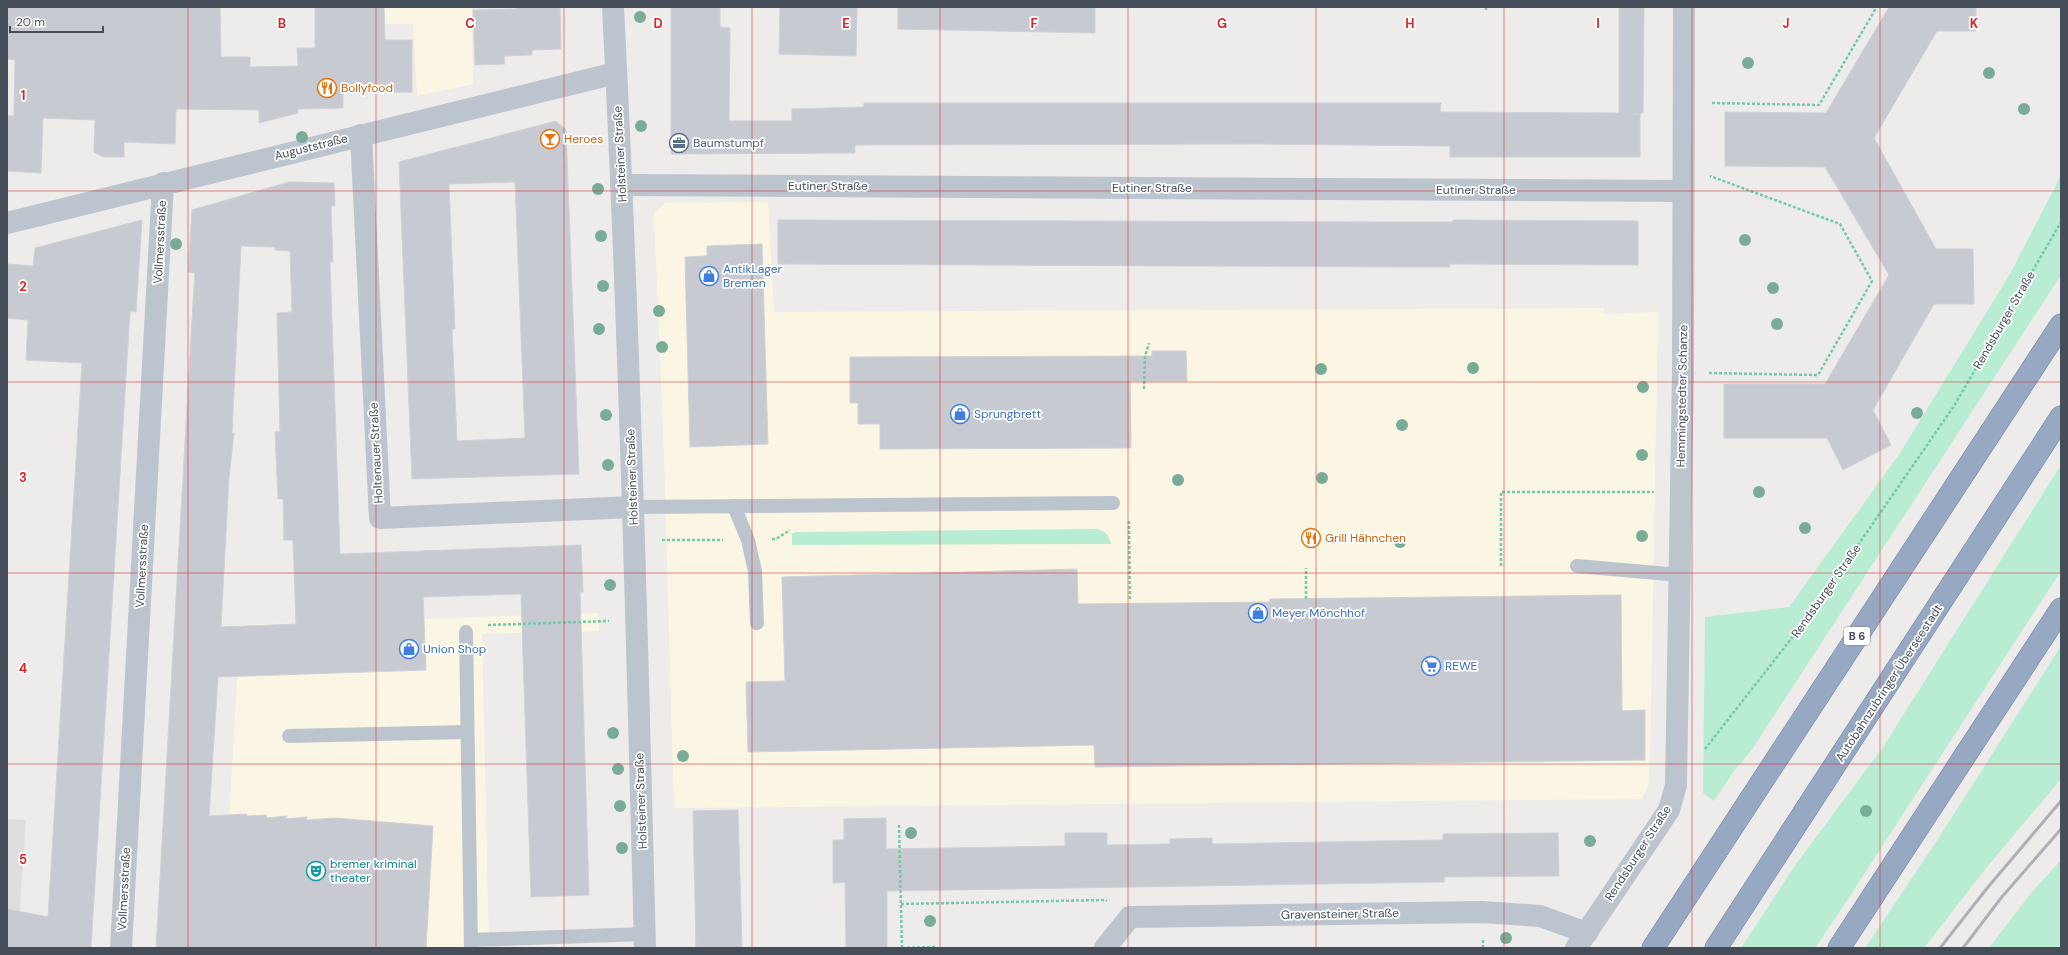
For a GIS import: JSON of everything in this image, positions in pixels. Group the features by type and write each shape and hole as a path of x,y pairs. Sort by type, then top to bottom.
{"highway":[{"name":"B 6","path":"1653,948 2061,325"},
{"name":"Autobahnzubringer Überseestadt","path":"1716,948 2009,500 2061,417"},
{"path":"1838,948 2061,609"}],"street":[{"name":"Holsteiner Straße","path":"613,7 633,507 645,941"},
{"name":"Hemmingstedter Schanze","path":"1676,785 1683,372 1684,7"},
{"name":"Auguststraße","path":"7,223 163,183 616,73"},
{"name":"Holtenauer Straße","path":"361,135 380,518 633,507"},
{"name":"Vollmersstraße","path":"121,948 163,183"},
{"name":"Eutiner Straße","path":"621,185 1683,191"},
{"name":"Rendsburger Straße","path":"1581,940 1669,810 1676,785"},
{"name":"Gravensteiner Straße","path":"1130,918 1482,912 1540,916 1581,940"},
{"path":"1106,948 1130,918"}],"lane":[{"path":"633,507 1113,503"},
{"path":"734,506 748,540 755,571 757,623"},
{"path":"1577,566 1680,575"},
{"path":"466,632 471,944 645,941"},
{"path":"289,736 467,732"}],"path":[{"path":"1684,102 1819,105 1875,10 1873,7"},
{"path":"1683,166 1840,224 1872,281 1818,375 1683,372"},
{"name":"Rendsburger Straße","path":"1703,751 1810,616 1954,406 2061,222"},
{"path":"1144,389 1145,356 1149,343"},
{"path":"1501,566 1501,492 1681,492"},
{"path":"1129,519 1130,599"},
{"path":"1306,568 1306,599"},
{"path":"466,632 474,625 635,621"},
{"path":"899,825 902,948 935,947"},
{"path":"901,904 1104,900 1130,918"}],"shaded area":[{"path":"345,7 472,7 473,84 417,96 413,24 346,24"},
{"path":"768,202 774,312 1604,308 1604,314 1658,312 1650,760 1648,785 1642,799 674,808 664,453 654,214 665,203"},
{"path":"598,613 599,631 482,634 489,948 222,948 240,625"},
{"path":"7,819 26,820 17,948 7,948"}],"green space":[{"path":"2061,171 2061,275 1751,751 1734,771 1714,801 1703,793 1705,617 1789,607 1900,453 2010,274 2058,181"},
{"path":"2061,465 2061,571 1846,902 1815,948 1741,948 1796,864 1883,747"},
{"path":"1097,529 1107,534 1111,544 792,545 792,533 796,532"},
{"path":"2061,646 2061,779 1987,867 1924,948 1865,948 1938,839"},
{"path":"2061,860 2061,948 1989,948 2031,893"}],"building":[{"path":"7,7 220,7 221,57 250,57 250,67 298,66 297,48 315,48 315,7 384,7 385,40 412,40 412,92 343,93 343,108 298,109 298,113 259,123 259,110 176,109 175,144 124,142 124,157 103,157 94,152 95,120 43,118 41,173 7,171 7,116 14,116 15,60 7,59"},
{"path":"516,7 560,7 561,49 532,50 532,55 504,56 505,64 475,65 473,10 516,9"},
{"path":"671,7 720,7 720,27 730,28 729,121 792,121 792,109 864,107 864,103 1441,103 1440,112 1619,113 1619,7 1644,7 1643,113 1634,114 1640,114 1640,157 1450,157 1450,146 1258,144 855,145 855,153 671,154"},
{"path":"780,7 857,7 856,56 779,54"},
{"path":"898,7 1095,7 1095,33 898,29"},
{"path":"1889,7 1976,7 1976,31 1937,31 1874,138 1936,249 1973,249 1974,304 1934,304 1873,410 1891,445 1843,470 1827,438 1724,438 1724,384 1825,384 1889,275 1825,167 1725,166 1725,112 1826,113"},
{"path":"556,121 566,130 579,474 412,479 399,162","holes":["515,182 525,438 457,441 452,329 455,329 449,184"]},
{"path":"289,182 334,183 335,206 331,206 333,262 330,262 340,554 581,545 583,592 580,592 589,895 531,897 521,594 423,597 426,670 218,677 209,816 246,814 247,816 266,815 267,818 287,816 285,819 307,817 307,820 335,818 433,826 426,948 156,948 195,273 188,272 192,210","holes":["241,246 275,247 275,250 290,251 292,312 277,313 280,432 275,432 278,499 283,499 284,540 293,540 296,624 221,627 229,477 234,433 232,433"]},
{"path":"142,220 136,312 130,311 91,948 7,948 7,909 48,917 82,363 26,360 28,320 7,318 7,264 33,266 35,248"},
{"path":"778,220 1386,222 1453,222 1453,220 1638,221 1638,265 1450,264 1450,267 1405,267 778,264"},
{"path":"762,244 768,444 690,447 685,257 707,256 707,246"},
{"path":"1152,351 1186,351 1187,381 1130,381 1131,448 880,449 880,424 858,424 858,403 850,403 850,357 1152,356"},
{"path":"1077,569 1078,604 1270,602 1270,599 1621,595 1622,711 1645,710 1645,760 1095,767 1094,745 748,752 746,682 785,681 782,577"},
{"path":"738,810 742,948 696,948 693,811"},
{"path":"886,818 886,849 1065,846 1065,833 1107,833 1107,845 1170,844 1170,839 1212,838 1212,844 1443,840 1443,834 1558,833 1559,876 1444,877 1444,882 887,891 887,948 846,948 845,882 833,883 833,840 844,840 844,819"}],"railway":[{"path":"1940,948 1988,887 2061,801"},
{"path":"1963,948 2001,898 2061,829"}],"place":[{"name":"Bollyfood","path":"327,88"},
{"name":"Heroes","path":"550,139"},
{"name":"Baumstumpf","path":"679,143"},
{"name":"AntikLager Bremen","path":"709,276"},
{"name":"Sprungbrett","path":"960,414"},
{"name":"Grill Hähnchen","path":"1311,538"},
{"name":"Meyer Mönchhof","path":"1258,613"},
{"name":"Union Shop","path":"409,649"},
{"name":"REWE","path":"1431,666"},
{"name":"bremer kriminal theater","path":"316,871"}]}
